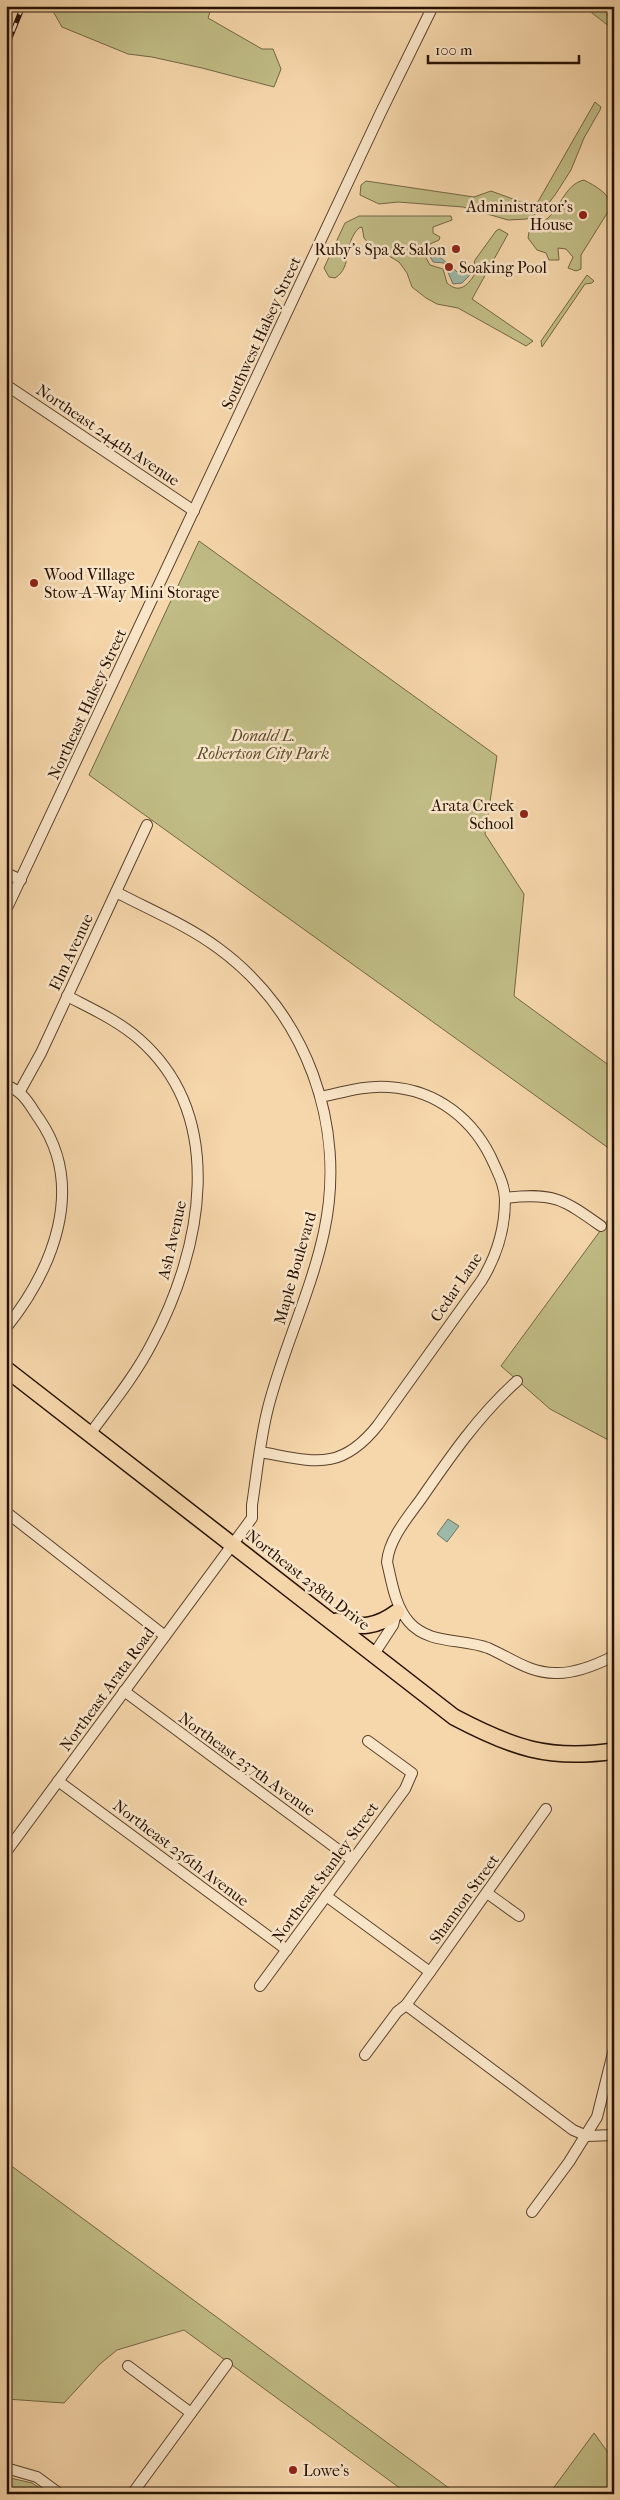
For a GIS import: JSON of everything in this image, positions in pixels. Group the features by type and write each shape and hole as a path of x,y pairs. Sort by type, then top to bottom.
{"highway":[{"name":"Northeast 238th Drive","path":"6,1369 454,1717 510,1743 538,1752 559,1755 614,1751"},
{"path":"328,1618 360,1627 376,1624 398,1609"}],"street":[{"name":"Southwest Halsey Street","path":"194,510 433,6"},
{"name":"Northeast 244th Avenue","path":"6,385 194,510"},
{"name":"Northeast Halsey Street","path":"6,910 194,510"},
{"name":"Elm Avenue","path":"20,1091 147,826"},
{"path":"6,873 21,880"},
{"name":"Maple Boulevard","path":"116,892 210,943 234,960 273,1001 294,1033 305,1053 322,1097 330,1153 330,1186 324,1233 268,1409 252,1505 246,1514 243,1528 232,1543"},
{"name":"Ash Avenue","path":"67,996 125,1028 139,1039 163,1064 186,1103 193,1127 198,1163 198,1189 192,1236 177,1290 143,1360 90,1434"},
{"path":"6,1084 20,1091 44,1126 55,1150 62,1179 63,1199 51,1251 30,1293 6,1328"},
{"name":"Cedar Lane","path":"260,1452 323,1461 348,1454 368,1437 482,1280 494,1260 501,1238 505,1198 502,1182 482,1140 464,1118 434,1098 409,1090 374,1086 322,1097"},
{"path":"505,1198 525,1196 554,1198 575,1207 601,1226"},
{"path":"517,1381 462,1440 399,1531 387,1554 387,1562 398,1609 425,1634 488,1648 528,1669 556,1673 574,1671 614,1656"},
{"path":"6,1512 165,1636"},
{"name":"Northeast Arata Road","path":"6,1852 232,1543"},
{"path":"374,1654 393,1625 398,1609"},
{"name":"Northeast 237th Avenue","path":"124,1692 352,1860"},
{"name":"Northeast Stanley Street","path":"260,1986 405,1789 412,1773 368,1741"},
{"name":"Northeast 236th Avenue","path":"58,1781 286,1950"},
{"name":"Shannon Street","path":"365,2055 397,2012 406,2005 546,1809"},
{"path":"487,1893 518,1916"},
{"path":"326,1896 430,1972"},
{"path":"406,2005 573,2130 587,2136 614,2135"},
{"path":"532,2212 587,2136 596,2117 614,2048"},
{"path":"132,2494 227,2364"},
{"path":"128,2366 191,2412"},
{"path":"6,2468 37,2477 60,2494"}],"green space":[{"path":"50,6 212,6 208,18 262,49 273,49 281,69 274,87 202,68 152,57 128,54 62,27"},
{"path":"583,6 614,6 614,30"},
{"path":"595,102 601,107 600,110 584,138 571,170 545,208 527,219 508,220 463,207 398,202 379,204 360,195 361,185 366,181 474,197 491,191 535,207"},
{"path":"584,180 605,194 611,207 581,255 581,269 576,271 568,268 573,257 566,249 558,248 559,260 549,260 546,253 537,250 528,238 529,232 553,213 568,191 578,182"},
{"path":"359,216 451,216 452,220 433,227 433,233 440,237 439,240 430,244 425,256 430,265 443,269 447,283 456,288 467,284 476,272 475,260 496,231 499,229 508,234 472,299 533,341 526,346 458,308 437,304 426,298 412,287 407,273 399,262 369,244 364,238 362,227 354,234 341,273 335,278 329,277 324,268 345,223"},
{"path":"587,275 594,281 585,284 542,347 541,341"},
{"name":"Donald L. Robertson City Park","path":"199,541 497,756 485,834 524,894 514,996 614,1069 614,1152 89,775"},
{"path":"614,1212 614,1443 550,1409 501,1366"},
{"path":"6,2162 457,2494 408,2494 184,2330 117,2350 100,2364 64,2403 6,2399"},
{"path":"594,2433 614,2461 614,2494 549,2494"},
{"path":"6,2477 32,2483 44,2491 42,2494 6,2494"}],"shaded area":[{"name":"Soaking Pool","path":"432,248 437,255 457,272 462,273 470,269 472,273 462,283 453,284 444,263 433,262 429,254"},
{"path":"448,1519 459,1526 447,1542 437,1534"}],"railway":[{"path":"6,48 23,6"}],"place":[{"name":"Administrator's House","path":"583,215"},
{"name":"Ruby's Spa & Salon","path":"456,249"},
{"name":"Soaking Pool","path":"449,267"},
{"name":"Wood Village Stow-A-Way Mini Storage","path":"34,583"},
{"name":"Arata Creek School","path":"524,814"},
{"name":"Lowe's","path":"293,2470"}]}
